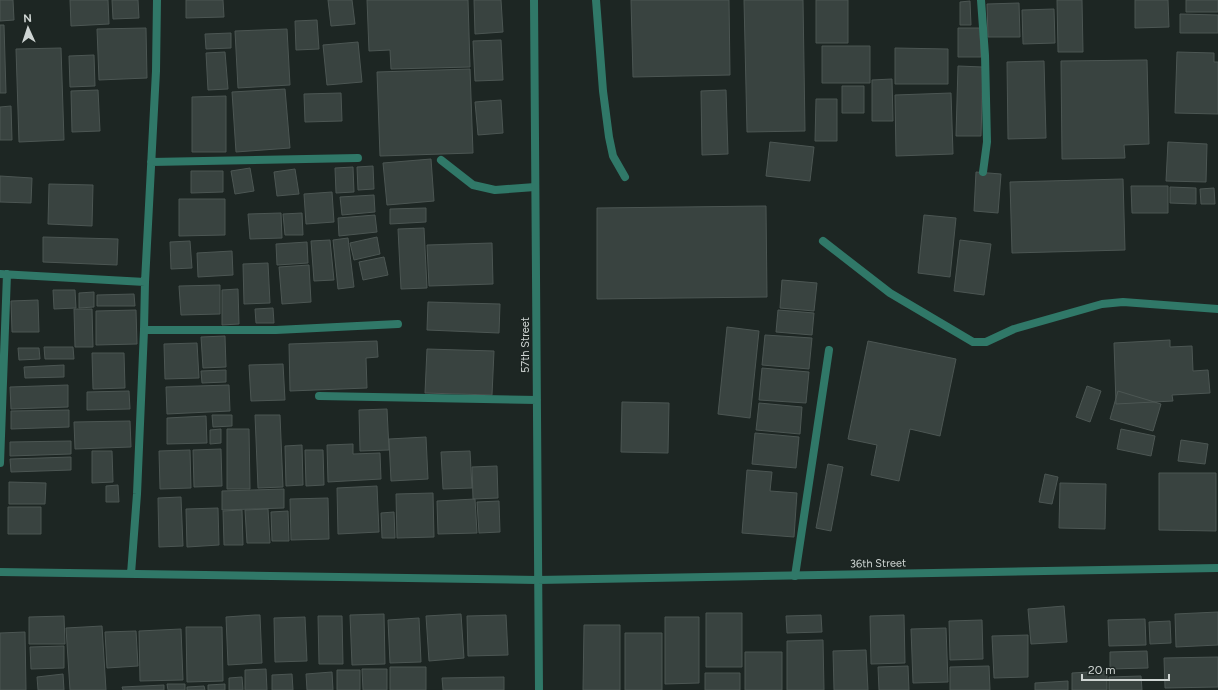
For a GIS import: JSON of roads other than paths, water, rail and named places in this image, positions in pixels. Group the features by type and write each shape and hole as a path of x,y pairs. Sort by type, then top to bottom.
{"street":[{"path":"131,574 137,494 145,282 156,71 157,0"},
{"name":"57th Street","path":"534,0 537,580 539,690"},
{"path":"596,0 603,91 609,137 614,156 625,177"},
{"path":"981,0 985,55 987,142 983,172"},
{"path":"151,162 358,158"},
{"path":"441,160 473,185 495,190 535,187"},
{"path":"823,241 890,293 973,342 986,342 1014,329 1102,304 1123,302 1218,309"},
{"path":"0,463 3,274 145,282"},
{"path":"144,330 276,330 398,324"},
{"path":"794,576 829,350"},
{"path":"319,396 536,400"},
{"name":"36th Street","path":"0,572 537,580 1218,568"}]}
